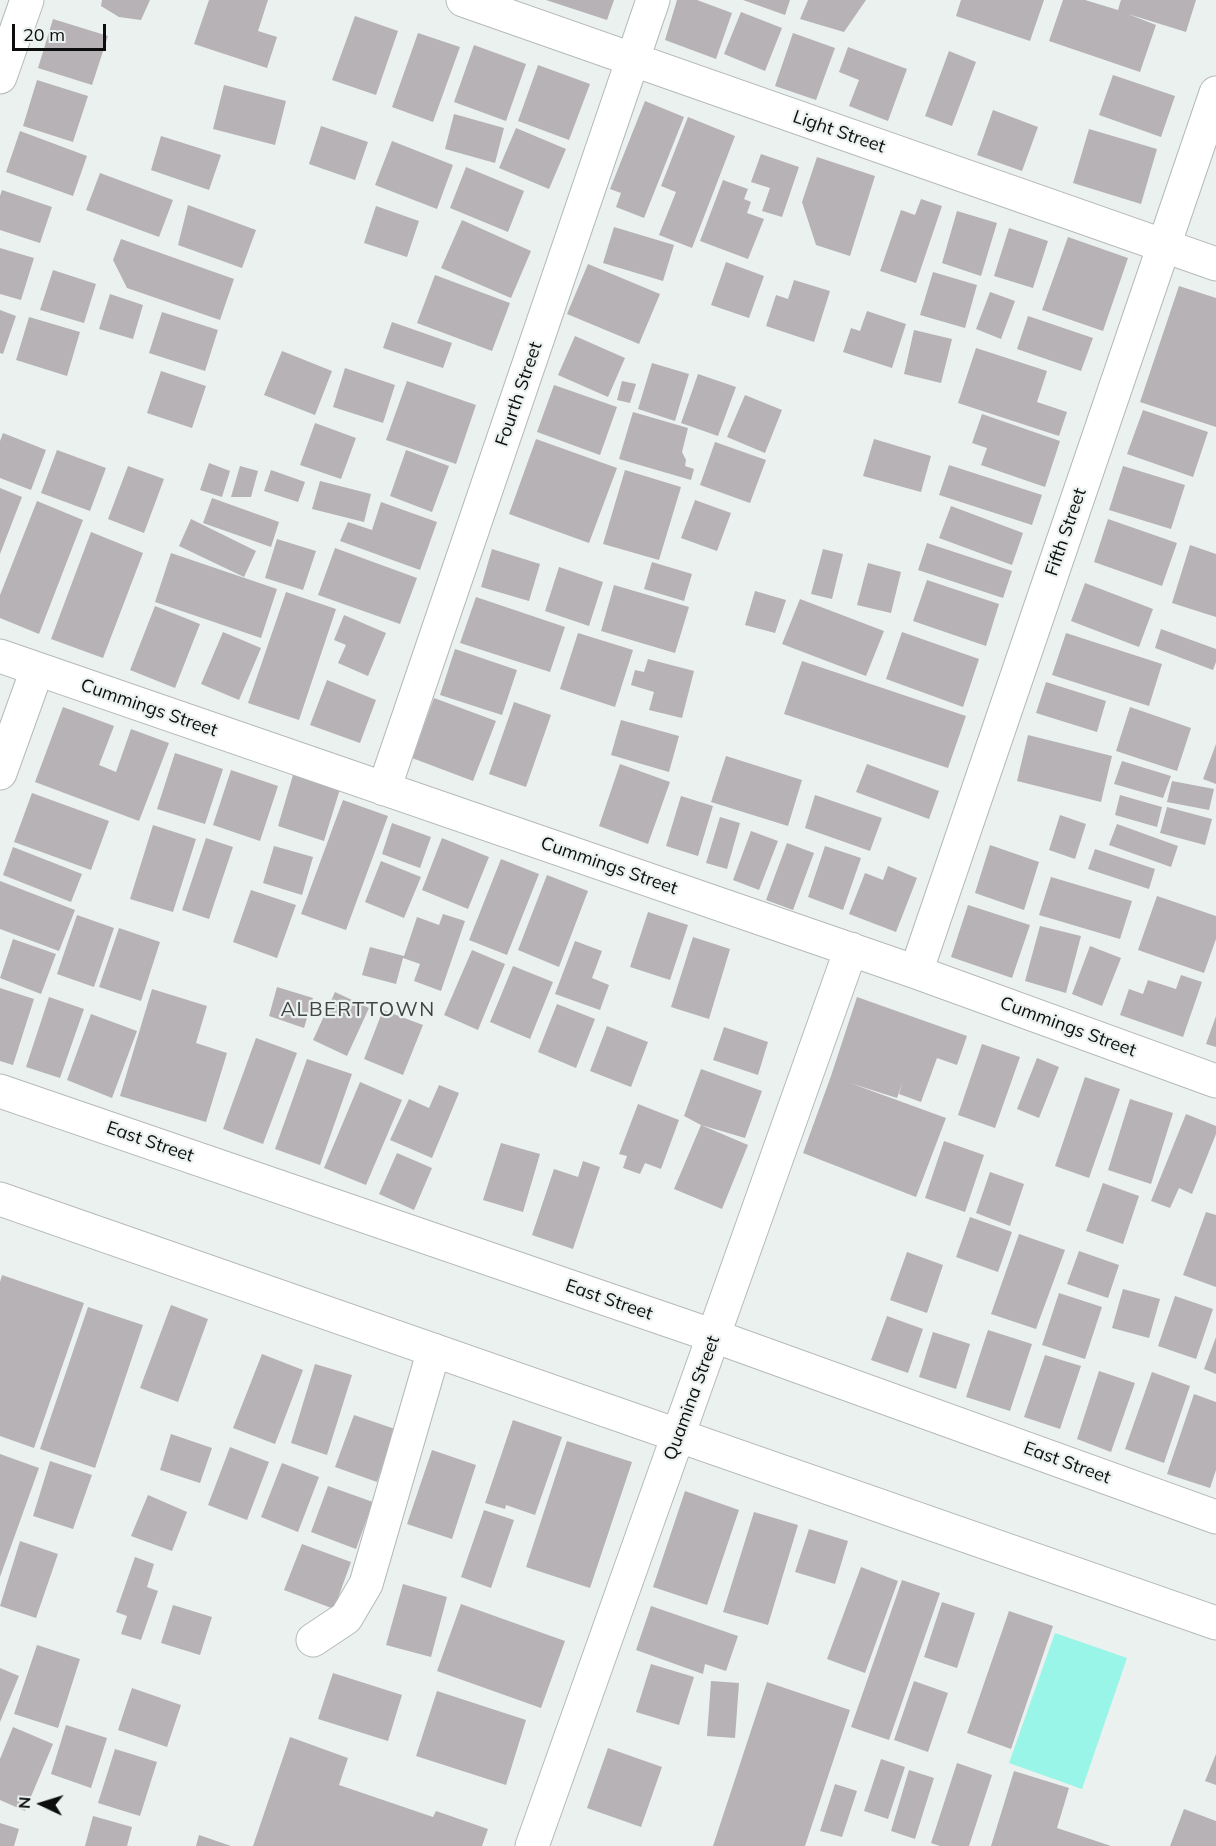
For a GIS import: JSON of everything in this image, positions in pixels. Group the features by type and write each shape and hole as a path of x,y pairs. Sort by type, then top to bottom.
{"street":[{"path":"0,77 27,0"},
{"name":"Light Street","path":"463,0 1216,264"},
{"name":"Fourth Street","path":"384,789 653,0"},
{"name":"Fifth Street","path":"916,972 1216,93"},
{"name":"Cummings Street","path":"0,656 851,949 1216,1081"},
{"path":"0,773 37,669"},
{"name":"Quamina Street","path":"532,1846 851,949"},
{"name":"East Street","path":"0,1091 714,1336 1216,1517"},
{"path":"0,1199 1216,1623"},
{"path":"313,1640 346,1618 366,1584 434,1350"}],"green space":[{"path":"1055,1633 1127,1658 1082,1789 1009,1763"}],"building":[{"path":"102,0 150,0 141,20 119,17 101,6"},
{"path":"209,0 268,0 258,31 277,37 267,68 194,44"},
{"path":"546,0 614,0 607,20"},
{"path":"677,0 697,0 732,13 716,59 665,40"},
{"path":"743,0 790,0 785,15"},
{"path":"808,0 866,0 844,32 800,19"},
{"path":"961,0 1044,0 1030,41 956,16"},
{"path":"1063,0 1085,0 1118,10 1121,0 1196,0 1186,32 1128,14 1156,25 1140,72 1049,41"},
{"path":"741,12 782,28 765,71 724,54"},
{"path":"355,16 398,31 376,95 332,80"},
{"path":"53,19 108,36 92,85 38,68"},
{"path":"418,33 460,47 433,122 392,107"},
{"path":"793,33 835,48 816,100 775,86"},
{"path":"474,45 526,64 506,121 454,102"},
{"path":"848,47 907,69 888,121 849,106 859,80 839,72"},
{"path":"949,51 976,62 952,126 925,116"},
{"path":"538,65 590,84 569,140 518,121"},
{"path":"1113,75 1175,96 1161,137 1099,115"},
{"path":"37,80 88,96 73,142 23,126"},
{"path":"224,85 286,101 275,145 213,129"},
{"path":"645,101 684,117 644,218 616,207 621,193 610,189"},
{"path":"993,110 1038,127 1022,171 977,155"},
{"path":"454,114 504,128 495,163 445,149"},
{"path":"688,117 735,136 692,248 659,235 676,192 661,186"},
{"path":"321,126 368,142 355,180 309,164"},
{"path":"516,128 566,149 549,189 499,168"},
{"path":"1089,129 1157,149 1141,204 1073,183"},
{"path":"20,131 87,156 73,196 6,172"},
{"path":"161,136 221,155 209,190 151,170"},
{"path":"392,141 453,165 437,209 375,185"},
{"path":"761,154 799,167 782,217 762,211 770,188 751,182"},
{"path":"817,157 875,176 850,256 816,245 802,202"},
{"path":"466,167 524,191 508,232 450,208"},
{"path":"100,173 173,200 159,237 86,210"},
{"path":"723,180 748,189 744,199 751,202 747,213 764,219 748,259 700,241"},
{"path":"2,190 52,207 40,243 0,230"},
{"path":"921,199 942,206 916,283 880,271 901,210 915,215"},
{"path":"188,205 256,230 242,268 178,245"},
{"path":"376,206 419,221 407,257 364,243"},
{"path":"957,211 997,223 981,276 942,263"},
{"path":"462,220 531,251 511,298 441,268"},
{"path":"614,227 674,245 663,281 603,263"},
{"path":"1009,228 1048,241 1033,288 994,276"},
{"path":"1068,237 1128,258 1103,331 1042,310"},
{"path":"121,239 234,279 220,320 127,288 113,260"},
{"path":"0,248 34,258 21,300 0,294"},
{"path":"726,262 764,276 749,318 711,305"},
{"path":"588,264 660,294 639,344 567,314"},
{"path":"53,270 96,284 84,323 40,310"},
{"path":"933,272 977,285 965,328 920,315"},
{"path":"435,275 510,303 492,351 417,323"},
{"path":"794,280 830,291 814,342 766,326 776,295 788,299"},
{"path":"1179,286 1216,298 1216,427 1140,402"},
{"path":"990,292 1015,301 1001,339 976,329"},
{"path":"110,294 143,305 133,339 99,329"},
{"path":"0,310 16,316 3,354 0,353"},
{"path":"867,311 906,324 892,368 843,352 851,328 860,331"},
{"path":"162,312 218,330 205,371 149,353"},
{"path":"1028,316 1093,338 1081,371 1017,349"},
{"path":"29,317 80,332 67,376 16,360"},
{"path":"392,322 452,343 443,368 383,348"},
{"path":"914,330 952,339 941,383 904,374"},
{"path":"575,336 625,358 608,397 558,375"},
{"path":"976,348 1047,371 1037,402 1067,412 1059,436 958,403"},
{"path":"282,351 332,371 315,415 264,395"},
{"path":"652,363 689,374 675,421 638,409"},
{"path":"345,368 395,385 383,423 333,407"},
{"path":"161,371 206,386 192,428 147,413"},
{"path":"698,374 736,387 718,436 681,423"},
{"path":"407,381 476,405 456,464 386,440"},
{"path":"622,381 636,384 630,403 617,400"},
{"path":"554,385 617,407 600,455 537,432"},
{"path":"745,395 782,410 765,453 727,437"},
{"path":"1143,410 1208,432 1193,477 1127,454"},
{"path":"633,412 688,428 682,452 686,460 685,466 694,469 691,480 619,459"},
{"path":"982,414 1060,441 1045,487 981,465 987,448 972,443"},
{"path":"315,423 356,438 341,479 300,465"},
{"path":"3,433 46,450 31,490 0,478 0,441"},
{"path":"536,439 617,468 589,543 509,514"},
{"path":"874,439 931,456 921,492 863,476"},
{"path":"715,442 766,460 750,503 700,485"},
{"path":"57,450 106,468 90,511 41,493"},
{"path":"406,450 449,466 432,512 390,496"},
{"path":"209,463 230,471 222,497 200,490"},
{"path":"949,465 1042,495 1032,525 939,495"},
{"path":"128,466 164,479 144,533 108,519"},
{"path":"240,466 258,471 251,497 231,497"},
{"path":"1123,466 1185,485 1171,529 1109,510"},
{"path":"271,470 305,482 298,502 264,491"},
{"path":"625,470 681,487 659,560 603,544"},
{"path":"320,481 371,494 364,522 312,509"},
{"path":"0,488 22,497 0,554"},
{"path":"212,498 279,522 271,547 203,523"},
{"path":"695,500 731,513 717,551 681,538"},
{"path":"37,501 83,520 39,634 0,618 0,595"},
{"path":"381,502 437,522 420,570 340,541 348,522 372,530"},
{"path":"951,506 1023,533 1012,565 939,538"},
{"path":"191,519 256,551 244,577 179,546"},
{"path":"1108,519 1177,543 1162,586 1094,562"},
{"path":"91,532 143,553 103,658 51,639"},
{"path":"277,539 316,551 303,590 265,578"},
{"path":"927,543 1012,571 1003,598 918,570"},
{"path":"1190,545 1216,554 1216,617 1172,603"},
{"path":"335,548 417,578 400,624 318,595"},
{"path":"492,549 540,564 529,601 481,587"},
{"path":"823,549 843,554 832,599 811,594"},
{"path":"171,553 277,589 261,638 155,602"},
{"path":"652,562 692,574 684,601 644,589"},
{"path":"868,563 901,572 891,613 857,605"},
{"path":"559,567 603,582 589,626 545,611"},
{"path":"927,580 999,604 986,646 913,621"},
{"path":"1085,583 1153,609 1139,647 1071,621"},
{"path":"614,585 689,607 675,653 601,631"},
{"path":"755,591 786,600 775,633 745,625"},
{"path":"286,592 336,609 299,720 248,703"},
{"path":"476,597 565,627 550,672 460,643"},
{"path":"800,599 884,631 866,676 782,644"},
{"path":"155,606 200,624 175,688 130,670"},
{"path":"344,615 386,633 368,676 338,663 346,645 334,640"},
{"path":"1161,629 1216,649 1216,662 1213,670 1155,648"},
{"path":"223,632 261,648 239,700 201,684"},
{"path":"902,632 979,659 963,707 886,679"},
{"path":"578,633 633,650 615,707 560,689"},
{"path":"1066,633 1162,664 1149,706 1052,675"},
{"path":"455,649 517,670 502,715 440,695"},
{"path":"648,659 694,671 682,718 649,710 654,692 631,685 635,670 644,672"},
{"path":"802,661 966,716 948,768 784,714"},
{"path":"327,680 376,700 360,743 310,725"},
{"path":"1046,682 1106,701 1097,732 1036,713"},
{"path":"434,698 496,721 473,781 412,758"},
{"path":"514,702 551,715 526,787 489,774"},
{"path":"63,707 114,726 99,765 116,772 131,729 169,743 139,821 35,782"},
{"path":"1130,707 1191,728 1177,771 1116,751"},
{"path":"621,720 679,736 669,772 611,755"},
{"path":"1028,735 1112,756 1101,802 1017,781"},
{"path":"1216,744 1216,784 1203,779"},
{"path":"175,753 223,769 205,824 157,809"},
{"path":"726,756 802,780 788,826 711,802"},
{"path":"1122,761 1171,776 1163,798 1114,784"},
{"path":"620,764 670,782 648,844 599,826"},
{"path":"867,764 939,791 929,819 856,792"},
{"path":"231,770 278,786 260,841 213,825"},
{"path":"293,775 340,789 324,841 278,826"},
{"path":"1172,781 1214,789 1209,810 1167,802"},
{"path":"32,793 109,821 91,870 14,842"},
{"path":"815,795 882,818 870,851 805,828"},
{"path":"1120,795 1162,807 1157,827 1115,815"},
{"path":"681,796 713,806 698,856 666,846"},
{"path":"343,800 388,816 346,930 301,914"},
{"path":"1167,807 1212,819 1205,845 1160,833"},
{"path":"1060,815 1086,824 1075,859 1049,850"},
{"path":"720,817 740,823 727,869 706,863"},
{"path":"392,823 431,837 420,868 382,854"},
{"path":"1117,824 1178,846 1171,867 1109,845"},
{"path":"153,825 196,839 173,912 130,899"},
{"path":"751,831 778,841 759,890 733,880"},
{"path":"206,838 233,847 209,919 182,910"},
{"path":"442,838 489,857 468,909 422,890"},
{"path":"787,843 814,853 793,910 766,900"},
{"path":"990,845 1039,862 1024,910 975,893"},
{"path":"274,846 313,857 302,895 263,883"},
{"path":"825,846 861,858 843,910 808,897"},
{"path":"13,847 82,874 71,902 3,875"},
{"path":"1095,849 1155,869 1149,889 1088,869"},
{"path":"501,859 539,874 507,955 469,940"},
{"path":"381,861 421,877 404,918 365,902"},
{"path":"888,866 917,878 896,932 849,914 865,873 883,880"},
{"path":"547,875 588,891 559,967 518,950"},
{"path":"1051,877 1132,901 1120,939 1039,915"},
{"path":"0,881 75,910 59,951 0,929"},
{"path":"251,890 296,905 277,958 233,942"},
{"path":"1157,896 1216,916 1216,939 1204,973 1138,950"},
{"path":"968,905 1030,925 1012,978 951,957"},
{"path":"648,912 688,925 670,980 630,967"},
{"path":"443,914 465,921 441,991 414,981 420,964 403,958 396,984 362,975 370,947 404,956 417,917 439,925"},
{"path":"77,915 114,928 94,987 57,974"},
{"path":"1040,926 1081,936 1066,993 1025,981"},
{"path":"119,928 160,942 141,1001 99,987"},
{"path":"693,937 730,949 709,1019 671,1007"},
{"path":"13,939 56,954 41,994 0,978"},
{"path":"575,941 602,951 592,978 609,985 600,1010 555,994"},
{"path":"1090,946 1121,958 1102,1006 1072,994"},
{"path":"472,950 505,964 478,1030 444,1015"},
{"path":"513,966 553,982 530,1039 490,1022"},
{"path":"1181,975 1202,982 1183,1037 1120,1015 1129,989 1143,994 1148,980 1176,989"},
{"path":"277,987 313,998 304,1028 269,1016"},
{"path":"0,988 34,999 13,1065 0,1061"},
{"path":"152,989 207,1006 196,1043 227,1053 206,1122 120,1096"},
{"path":"335,992 369,1008 347,1056 313,1040"},
{"path":"49,997 84,1009 60,1078 26,1067"},
{"path":"857,997 967,1036 957,1065 937,1058 921,1102 899,1094 903,1081 897,1098 850,1083 946,1118 916,1197 803,1153"},
{"path":"557,1004 595,1019 576,1068 538,1052"},
{"path":"383,1010 423,1025 403,1075 364,1059"},
{"path":"91,1014 137,1031 112,1098 67,1080"},
{"path":"1216,1016 1216,1047 1206,1044"},
{"path":"607,1026 648,1042 631,1087 590,1071"},
{"path":"724,1027 768,1042 758,1075 713,1060"},
{"path":"256,1038 297,1053 263,1144 223,1129"},
{"path":"982,1044 1020,1057 995,1128 958,1115"},
{"path":"1037,1058 1059,1067 1039,1118 1017,1109"},
{"path":"307,1059 352,1074 320,1165 275,1149"},
{"path":"701,1069 762,1091 745,1138 701,1125 684,1116"},
{"path":"1085,1077 1120,1089 1089,1178 1055,1166"},
{"path":"360,1082 402,1100 366,1185 324,1168"},
{"path":"439,1085 459,1093 432,1158 390,1140 409,1099 429,1108"},
{"path":"1130,1099 1173,1113 1151,1184 1108,1170"},
{"path":"638,1104 679,1120 661,1169 645,1163 640,1174 623,1168 627,1156 619,1154"},
{"path":"1186,1114 1216,1126 1216,1134 1192,1194 1179,1188 1170,1208 1151,1201"},
{"path":"701,1125 748,1145 722,1209 674,1189"},
{"path":"944,1141 984,1155 965,1212 925,1198"},
{"path":"501,1143 540,1154 523,1212 483,1200"},
{"path":"397,1153 432,1168 414,1210 379,1194"},
{"path":"583,1161 600,1167 573,1249 532,1235 554,1169 578,1177"},
{"path":"990,1172 1024,1184 1010,1226 976,1213"},
{"path":"1103,1183 1139,1196 1123,1244 1086,1231"},
{"path":"1206,1212 1216,1215 1216,1287 1183,1275"},
{"path":"970,1217 1012,1232 998,1272 956,1257"},
{"path":"1019,1234 1065,1250 1036,1329 991,1314"},
{"path":"1079,1251 1119,1265 1108,1298 1067,1284"},
{"path":"907,1252 943,1265 927,1313 890,1300"},
{"path":"2,1275 84,1303 34,1448 0,1436 0,1282"},
{"path":"1123,1289 1160,1299 1149,1338 1112,1328"},
{"path":"1059,1293 1102,1307 1085,1359 1042,1345"},
{"path":"1175,1296 1213,1309 1196,1359 1158,1346"},
{"path":"171,1305 208,1319 178,1402 140,1388"},
{"path":"88,1307 143,1325 95,1468 40,1449"},
{"path":"887,1316 923,1329 908,1373 871,1360"},
{"path":"988,1330 1032,1344 1010,1411 966,1397"},
{"path":"933,1332 970,1344 956,1389 919,1377"},
{"path":"1216,1337 1216,1374 1204,1369"},
{"path":"262,1354 303,1370 275,1444 233,1428"},
{"path":"1045,1355 1081,1366 1060,1429 1024,1417"},
{"path":"315,1364 352,1375 327,1455 291,1443"},
{"path":"1099,1371 1135,1383 1111,1452 1077,1439"},
{"path":"1152,1372 1190,1386 1164,1463 1125,1449"},
{"path":"1194,1394 1216,1402 1216,1470 1210,1488 1167,1474"},
{"path":"354,1415 395,1429 377,1482 335,1467"},
{"path":"513,1420 562,1437 535,1515 506,1505 505,1509 485,1503"},
{"path":"171,1434 212,1448 200,1483 160,1470"},
{"path":"567,1441 632,1462 590,1588 526,1567"},
{"path":"230,1447 269,1462 247,1520 208,1505"},
{"path":"432,1450 476,1465 452,1539 407,1524"},
{"path":"0,1454 39,1468 0,1577"},
{"path":"50,1461 92,1475 73,1529 33,1516"},
{"path":"282,1463 319,1477 298,1532 261,1517"},
{"path":"328,1486 373,1502 356,1549 311,1532"},
{"path":"685,1491 739,1510 707,1605 653,1587"},
{"path":"148,1495 187,1512 172,1551 131,1536"},
{"path":"484,1510 514,1520 491,1588 461,1577"},
{"path":"754,1512 798,1525 768,1625 723,1612"},
{"path":"809,1529 848,1541 835,1584 795,1572"},
{"path":"20,1541 58,1554 36,1618 0,1606"},
{"path":"302,1544 351,1562 334,1609 284,1590"},
{"path":"135,1557 154,1564 147,1587 158,1591 141,1640 121,1634 127,1616 116,1612"},
{"path":"861,1567 898,1581 865,1673 827,1659"},
{"path":"902,1580 940,1593 889,1740 851,1727"},
{"path":"403,1584 447,1597 431,1657 386,1645"},
{"path":"942,1602 975,1613 957,1668 924,1657"},
{"path":"461,1604 565,1641 541,1708 437,1671"},
{"path":"173,1605 212,1617 200,1655 161,1643"},
{"path":"651,1606 738,1636 726,1671 705,1664 703,1674 636,1650"},
{"path":"1009,1611 1053,1626 1011,1749 967,1733"},
{"path":"37,1645 80,1659 58,1728 14,1714"},
{"path":"651,1664 694,1677 679,1725 636,1712"},
{"path":"0,1668 19,1676 0,1722"},
{"path":"333,1673 402,1695 388,1741 318,1719"},
{"path":"711,1681 739,1683 735,1738 707,1736"},
{"path":"914,1681 948,1693 928,1752 894,1740"},
{"path":"767,1682 850,1710 805,1846 713,1846"},
{"path":"132,1688 181,1705 167,1747 118,1730"},
{"path":"437,1691 526,1720 506,1785 416,1756"},
{"path":"66,1725 107,1738 91,1788 51,1774"},
{"path":"13,1727 53,1744 25,1811 0,1800 0,1759"},
{"path":"290,1737 348,1758 339,1785 433,1817 436,1811 488,1829 482,1846 253,1846"},
{"path":"608,1748 662,1767 641,1827 587,1808"},
{"path":"115,1749 157,1762 140,1816 98,1803"},
{"path":"1216,1754 1216,1785 1205,1781"},
{"path":"881,1759 905,1767 888,1819 864,1811"},
{"path":"957,1763 992,1775 969,1846 940,1846 931,1843"},
{"path":"909,1770 934,1778 915,1839 891,1831"},
{"path":"1014,1771 1069,1788 1057,1828 1111,1846 991,1846"},
{"path":"835,1784 857,1791 842,1837 820,1831"},
{"path":"1184,1809 1216,1821 1216,1846 1170,1846"},
{"path":"93,1816 132,1827 127,1846 85,1846"},
{"path":"0,1823 19,1829 14,1846 0,1846"},
{"path":"199,1835 231,1846 196,1846"}],"district":[{"name":"ALBERTTOWN","path":"358,1010"}]}
